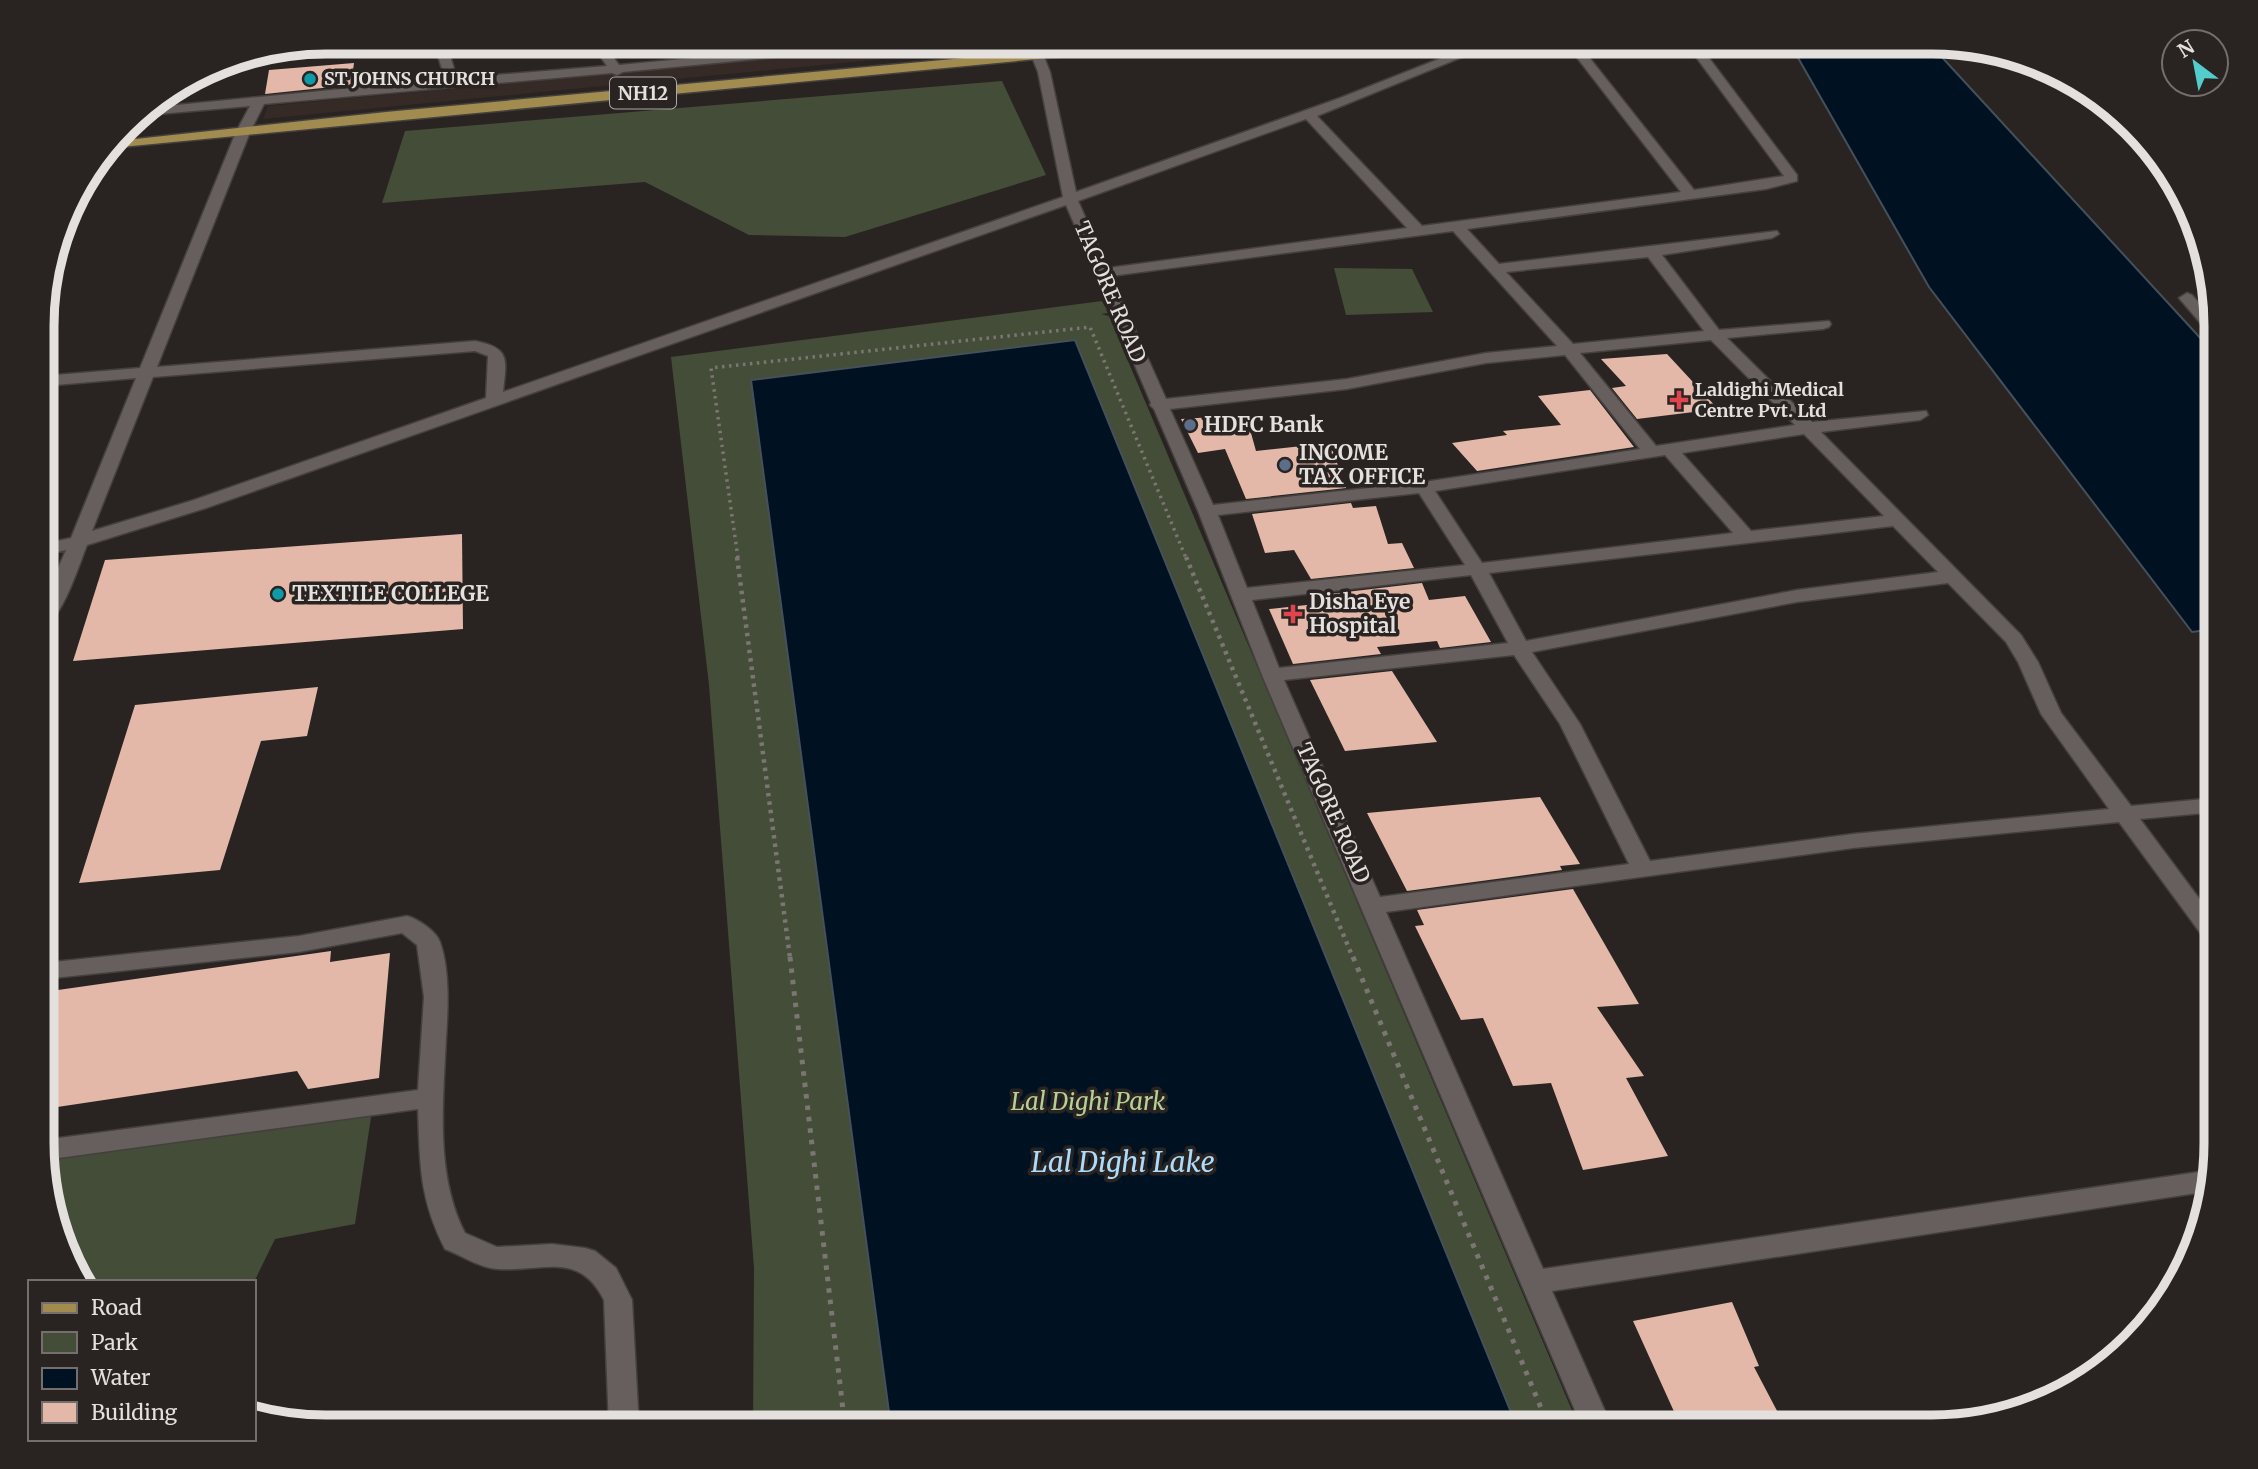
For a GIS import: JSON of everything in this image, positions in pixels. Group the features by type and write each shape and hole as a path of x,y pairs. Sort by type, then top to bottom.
{"main road":[{"name":"NH12","path":"125,144 978,54"}],"street":[{"path":"442,54 452,82"},
{"path":"605,54 617,71"},
{"path":"160,111 452,82 617,71 792,54"},
{"name":"TAGORE ROAD","path":"1036,54 1070,199 1158,405 1207,511 1272,675 1592,1415"},
{"path":"54,548 200,504 1070,199 1462,54"},
{"path":"1579,54 1690,195"},
{"path":"1102,273 1766,185 1792,178 1700,54"},
{"path":"54,584 77,542 243,132 259,101"},
{"path":"1307,113 1418,231"},
{"path":"1456,226 1661,452 1746,536"},
{"path":"1495,269 1651,252 1772,234"},
{"path":"1651,252 1716,336 1895,520 1955,576 2014,639 2028,662 2051,714 2204,921"},
{"path":"2187,298 2203,317"},
{"path":"1158,405 1297,391 1486,358 1822,324"},
{"path":"54,380 475,346 496,354 498,363 494,400"},
{"path":"1207,511 1424,487 1808,428 1920,415"},
{"path":"1424,487 1478,571 1520,648 1570,724 1643,870"},
{"path":"1240,596 1478,571 1746,536 1895,520"},
{"path":"1272,675 1520,648 1797,596 1955,576"},
{"path":"1374,906 1853,841 2204,806"},
{"path":"54,970 299,943 407,924 428,942 435,986 430,1098 435,1182 443,1217 455,1241 495,1258 552,1255 585,1259 606,1276 618,1300 623,1415"},
{"path":"54,1149 430,1098"},
{"path":"1535,1282 2200,1187"}],"path":[{"path":"844,1415 826,1249 751,647 711,368 1090,327 1544,1415"}],"shaded area":[{"path":"825,54 935,54 263,119 268,106"}],"green space":[{"path":"1002,81 1046,175 845,237 749,235 645,182 382,203 405,131"},
{"path":"1334,268 1412,269 1433,312 1346,315"},
{"name":"Lal Dighi Lake","path":"1102,301 1109,313 1101,314 1109,316 1574,1415 753,1415 754,1268 709,685 671,357"},
{"path":"373,1104 355,1224 275,1239 255,1280 92,1280 75,1247 59,1196 55,1152"}],"water":[{"path":"1796,54 1939,54 2204,342 2204,630 2192,632 1929,287"},
{"name":"Lal Dighi Lake","path":"1075,340 1512,1415 889,1415 751,380"}],"building":[{"name":"ST JOHNS CHURCH","path":"354,63 351,85 265,94 269,70"},
{"path":"1667,354 1718,409 1637,419 1612,388 1626,386 1601,359"},
{"path":"1590,390 1634,447 1477,471 1452,443 1507,435 1503,431 1561,425 1538,396"},
{"path":"1246,415 1256,451 1330,443 1346,488 1246,499 1225,449 1198,453 1181,419"},
{"path":"1351,503 1353,508 1376,506 1388,544 1402,543 1414,568 1311,579 1294,550 1265,553 1252,514"},
{"name":"TEXTILE COLLEGE","path":"462,534 463,629 73,661 105,560"},
{"path":"1422,583 1429,600 1465,596 1491,642 1440,648 1437,641 1377,647 1381,654 1293,664 1269,609 1325,603 1321,595"},
{"path":"1392,671 1437,742 1345,751 1310,680"},
{"path":"318,687 307,736 261,741 220,870 79,883 135,705"},
{"path":"1540,797 1580,864 1560,866 1562,870 1407,891 1367,813"},
{"path":"1573,889 1639,1004 1597,1007 1644,1076 1626,1078 1668,1156 1583,1170 1551,1083 1513,1086 1483,1018 1461,1020 1415,926 1424,925 1417,910"},
{"path":"331,951 330,962 390,953 379,1078 308,1089 297,1071 54,1107 54,991"},
{"path":"1732,1302 1759,1366 1754,1367 1779,1415 1676,1415 1633,1321"}],"place":[{"name":"ST JOHNS CHURCH","path":"310,79"},
{"name":"Laldighi Medical Centre Pvt. Ltd","path":"1679,400"},
{"name":"HDFC Bank","path":"1190,425"},
{"name":"INCOME TAX OFFICE","path":"1285,465"},
{"name":"TEXTILE COLLEGE","path":"278,594"},
{"name":"Disha Eye Hospital","path":"1293,614"}],"park label":[{"name":"Lal Dighi Park","path":"1088,1102"}]}
